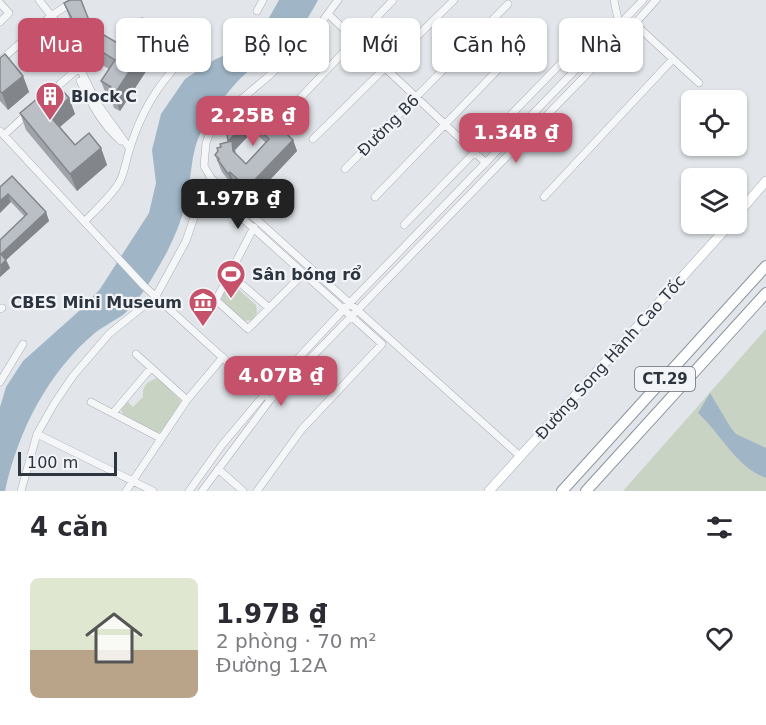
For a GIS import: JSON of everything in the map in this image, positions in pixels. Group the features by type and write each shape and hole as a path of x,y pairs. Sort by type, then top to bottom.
{"highway":[{"name":"CT.29","path":"562,491 766,266"},
{"name":"CT.29","path":"586,491 766,293"}],"main road":[{"path":"747,204 766,182"},
{"name":"Đường Song Hành Cao Tốc","path":"489,491 721,234"}],"street":[{"path":"39,0 51,16"},
{"path":"0,61 51,16 75,0"},
{"path":"257,11 263,0"},
{"path":"257,491 302,429 382,344 347,306 211,178 204,166 206,143 219,118 270,75 328,14 338,0"},
{"path":"376,18 393,0"},
{"path":"420,34 454,0"},
{"path":"614,0 618,18"},
{"path":"627,18 643,0"},
{"path":"640,18 656,0"},
{"path":"0,3 9,13 0,21"},
{"name":"Đường B6","path":"345,169 508,4"},
{"path":"328,14 341,27"},
{"path":"643,31 699,83"},
{"path":"286,113 341,55"},
{"path":"544,197 674,59"},
{"path":"404,225 559,65"},
{"path":"48,95 75,72"},
{"path":"78,72 111,132 130,149"},
{"path":"85,221 111,194 119,182 149,100 170,72"},
{"path":"313,140 381,72"},
{"path":"389,72 486,163"},
{"path":"375,197 496,72"},
{"path":"189,491 222,445 264,394 575,72"},
{"path":"202,491 270,400 588,72"},
{"path":"31,111 2,133 144,286 270,400"},
{"path":"21,491 37,434 54,404 73,376 109,334 156,296 186,241 203,191 206,189 212,191 304,273 347,306"},
{"path":"254,227 216,300 248,329 304,273"},
{"path":"230,273 269,308"},
{"path":"354,313 521,457"},
{"path":"0,382 23,344"},
{"path":"136,354 187,400"},
{"path":"126,491 187,400 223,357"},
{"path":"112,414 151,368"},
{"path":"91,402 160,438"},
{"path":"37,434 153,491"},
{"path":"218,469 243,491"}],"green space":[{"path":"233,287 256,305 257,313 252,320 244,321 221,303 222,292"},
{"path":"766,329 766,491 623,491"},
{"path":"158,378 181,401 162,431 158,433 124,415 121,410 128,402 133,407 143,397 146,385"}],"water":[{"path":"279,0 318,0 308,18 269,18"},
{"path":"223,56 223,72 248,72 226,95 197,141 187,200 174,238 136,302 123,315 96,332 63,365 37,404 18,446 5,491 0,491 0,407 6,387 23,361 100,289 149,213 156,183 152,150 161,114 185,79 196,72 211,72 211,62"},
{"path":"710,393 736,434 766,448 766,478 755,473 737,458 698,413"}],"building":[{"path":"70,0 81,0 88,18 72,18 64,3"},
{"path":"104,35 116,42 116,72 129,72 114,95 108,91 111,87 101,81 115,60 104,53"},
{"path":"5,54 23,76 2,93 0,91 0,58"},
{"path":"56,83 69,98 49,115 75,145 89,133 101,148 70,174 20,113"},
{"path":"256,105 293,140 247,188 230,172 228,174 215,155 217,148 221,147 220,144 232,141 233,151 246,164 269,139 249,120 228,141 229,130 250,106 253,108"},
{"path":"12,176 46,212 1,254 6,260 0,266 0,240 27,214 8,194 0,201 0,187"}],"place":[{"name":"Block C","path":"50,122"},
{"name":"Sân bóng rổ","path":"231,300"},
{"name":"CBES Mini Museum","path":"203,328"}]}
